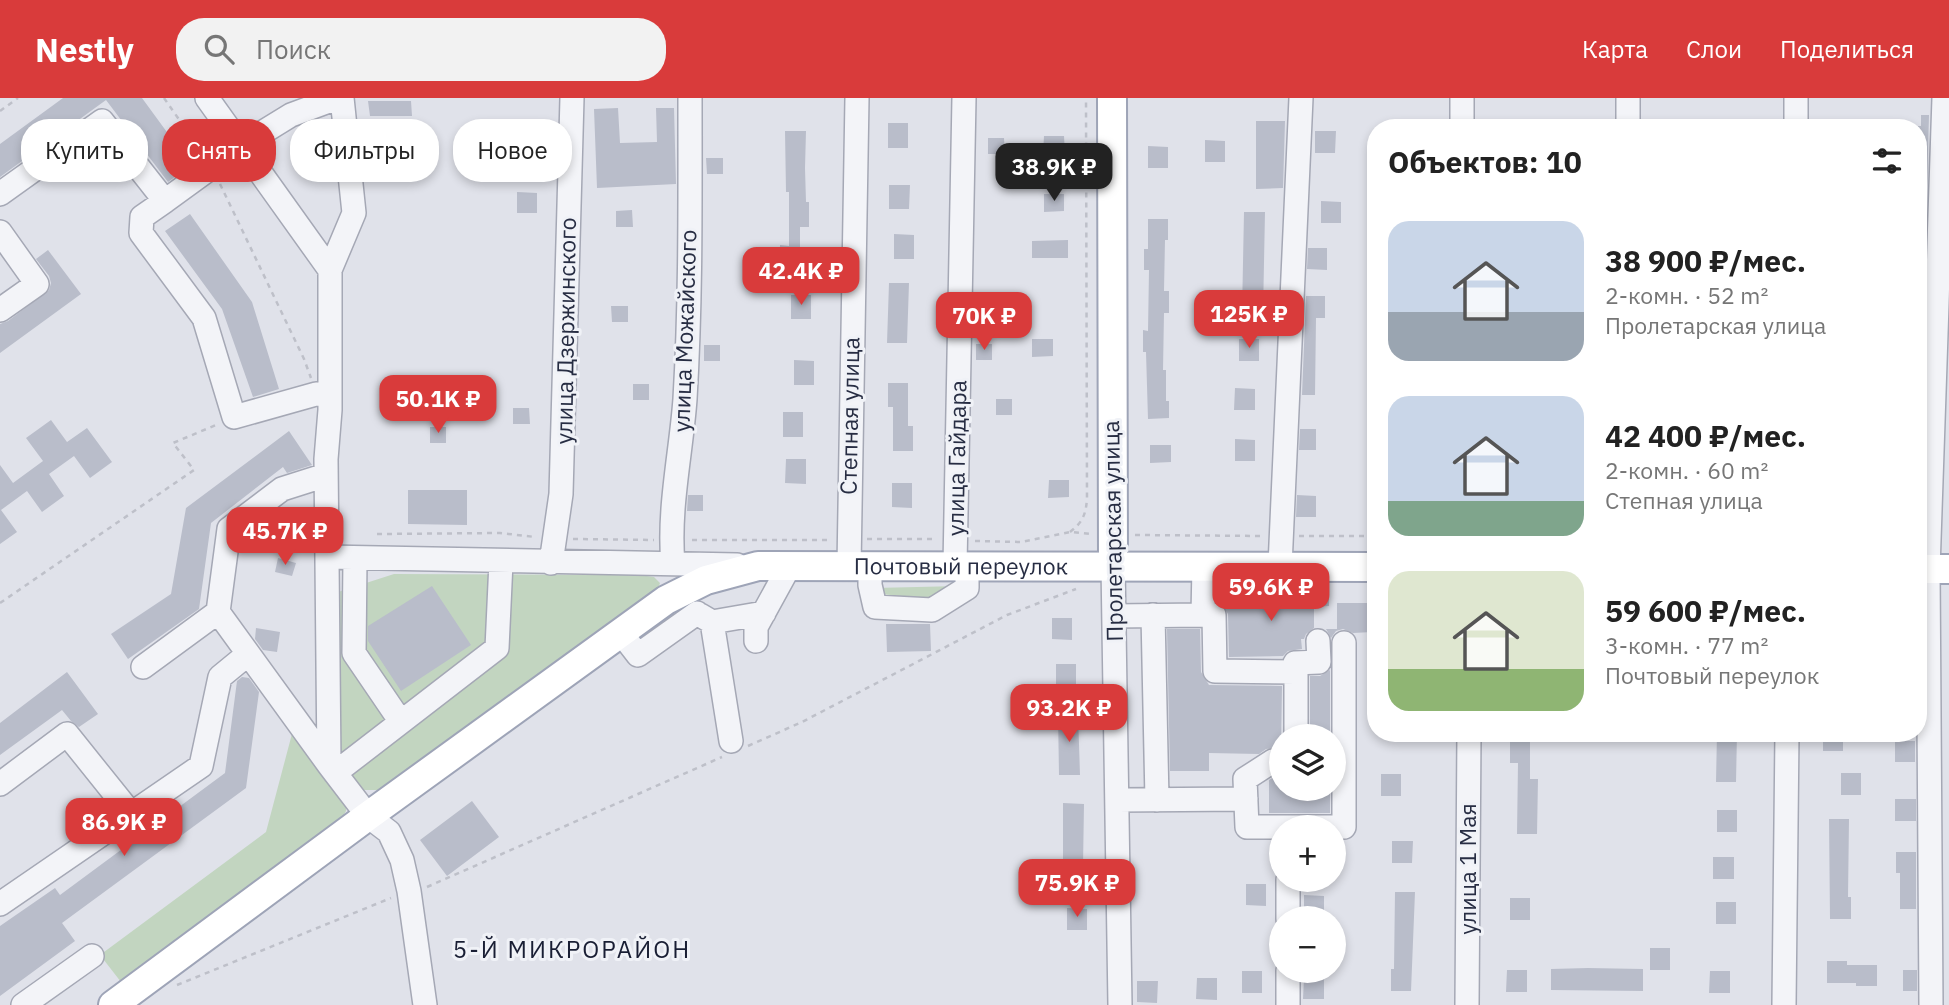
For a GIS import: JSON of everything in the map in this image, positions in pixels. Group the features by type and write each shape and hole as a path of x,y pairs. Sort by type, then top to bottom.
{"main road":[{"name":"Пролетарская улица","path":"1112,98 1113,565"},
{"name":"Почтовый переулок","path":"113,1005 666,600 696,609 706,580 758,565 790,565 855,557 959,557 1113,565 1367,566"}],"street":[{"path":"207,98 223,119"},
{"path":"276,124 291,115 337,98"},
{"path":"332,769 323,394 330,270 354,213 342,98"},
{"name":"улица Дзержинского","path":"551,563 561,494 572,98"},
{"name":"улица Можайского","path":"673,564 671,540 684,403 690,295 690,98"},
{"name":"Степная улица","path":"857,98 855,557 870,584 874,607 932,611 967,587 959,557"},
{"name":"улица Гайдара","path":"959,557 964,98"},
{"path":"1280,566 1279,536 1301,98"},
{"path":"1461,98 1462,119"},
{"path":"1628,98 1628,119"},
{"path":"1796,98 1796,119"},
{"path":"1931,1005 1932,569 1944,98"},
{"path":"0,194 103,121 164,201"},
{"path":"191,182 142,217 141,233 204,318 234,417 323,394"},
{"path":"268,182 330,270"},
{"path":"0,233 37,284 0,310"},
{"path":"327,475 282,489 229,529 218,612 368,816 389,832 401,860 409,891 425,1005"},
{"path":"327,557 758,565"},
{"path":"355,559 354,653 401,722"},
{"path":"332,769 401,722 497,648 501,562"},
{"path":"757,641 756,627 790,565"},
{"name":"Пролетарская улица","path":"1113,565 1120,1005"},
{"path":"1203,615 1204,566"},
{"path":"733,748 696,609 764,613"},
{"path":"143,667 218,612"},
{"path":"1153,615 1157,800"},
{"path":"1114,616 1214,615 1215,671 1296,672"},
{"path":"1296,724 1295,663 1319,662 1318,641"},
{"path":"1341,724 1344,643"},
{"path":"0,904 201,766 220,677 248,654"},
{"path":"0,784 67,734 132,815"},
{"name":"улица 1 Мая","path":"1467,1005 1469,742"},
{"path":"1784,1005 1787,742"},
{"path":"1269,764 1245,779 1247,827 1344,827 1342,801"},
{"path":"1117,800 1246,799"},
{"path":"23,1005 92,956"},
{"path":"1288,983 1288,1005"}],"path":[{"path":"0,111 18,98"},
{"path":"164,98 179,119"},
{"path":"1070,532 1081,523 1086,513 1087,498 1086,98"},
{"path":"219,182 323,394"},
{"path":"0,603 194,470 173,443 234,417"},
{"path":"377,534 500,533 554,539 671,540 855,557 902,537 959,557 1070,532 1112,535 1367,536"},
{"path":"177,985 409,891 429,886 733,748 803,722 1007,615 1078,588"}],"green space":[{"path":"394,574 640,575 654,577 660,583 657,591 379,790 360,790 338,762 335,593"},
{"path":"960,586 932,604 911,597 880,594 874,588"},
{"path":"293,730 346,803 346,811 341,820 121,982 100,955 266,832"}],"building":[{"path":"63,98 142,98 162,125 162,174 148,156 148,119 120,119 106,100 80,119 34,119"},
{"path":"368,101 411,101 412,116 370,116"},
{"path":"618,108 620,143 657,142 656,108 674,108 676,184 597,188 594,109"},
{"path":"1921,115 1929,115 1927,188 1927,119 1921,119"},
{"path":"1256,121 1285,121 1283,188 1256,189"},
{"path":"888,123 908,123 908,148 888,148"},
{"path":"21,129 21,162 0,177 0,144"},
{"path":"785,131 806,131 806,202 809,202 809,227 800,227 800,270 779,270 780,245 789,246"},
{"path":"1315,131 1336,131 1335,153 1315,153"},
{"path":"1044,136 1064,136 1065,153 1043,154"},
{"path":"988,138 1004,138 1005,154 988,154"},
{"path":"1205,140 1225,141 1225,162 1205,162"},
{"path":"1148,146 1168,147 1168,168 1148,168"},
{"path":"706,158 723,158 723,174 707,174"},
{"path":"889,185 910,185 909,209 889,209"},
{"path":"517,192 537,193 537,213 517,213"},
{"path":"1044,194 1064,194 1064,211 1044,212"},
{"path":"1321,201 1341,202 1341,223 1321,223"},
{"path":"632,210 633,227 616,227 616,211"},
{"path":"1244,212 1265,212 1263,313 1242,313"},
{"path":"190,214 252,302 279,389 253,397 222,309 165,231"},
{"path":"1148,219 1168,219 1164,291 1169,291 1169,313 1164,313 1163,370 1166,370 1169,418 1148,419 1143,330 1148,331 1149,270 1144,270 1144,249 1148,249"},
{"path":"894,234 914,235 914,259 894,259"},
{"path":"1068,240 1068,258 1032,258 1032,241"},
{"path":"1308,248 1327,248 1327,270 1307,269"},
{"path":"48,250 81,294 0,353 0,324 49,290 49,276 36,259"},
{"path":"889,283 909,283 907,343 887,343"},
{"path":"791,295 811,295 811,319 791,319"},
{"path":"1306,296 1325,296 1325,318 1316,318 1315,395 1302,395"},
{"path":"611,306 628,306 628,322 612,322"},
{"path":"1032,339 1053,339 1053,356 1032,357"},
{"path":"1239,339 1259,339 1259,361 1239,361"},
{"path":"976,344 992,344 992,360 976,360"},
{"path":"704,345 720,345 720,361 704,361"},
{"path":"794,360 814,361 814,385 794,385"},
{"path":"888,383 908,383 908,426 913,426 913,451 893,451 893,407 888,407"},
{"path":"633,384 649,384 649,400 633,400"},
{"path":"1235,388 1255,389 1255,410 1234,410"},
{"path":"996,399 1012,399 1012,415 996,415"},
{"path":"513,408 529,408 530,424 513,424"},
{"path":"783,412 803,412 803,437 783,437"},
{"path":"51,420 67,442 87,428 112,462 90,478 74,456 49,474 64,496 42,512 27,491 1,510 17,532 0,544 0,465 13,483 43,461 26,438"},
{"path":"430,427 446,427 446,443 430,443"},
{"path":"1300,429 1316,429 1316,450 1299,450"},
{"path":"289,431 312,465 287,473 283,467 211,523 199,609 128,659 111,634 171,594 186,508"},
{"path":"1235,439 1255,440 1255,461 1235,461"},
{"path":"1150,445 1171,445 1171,462 1150,463"},
{"path":"786,459 806,459 806,484 785,483"},
{"path":"1049,480 1069,480 1069,497 1048,498"},
{"path":"892,483 912,483 912,508 892,507"},
{"path":"408,490 467,490 467,525 408,524"},
{"path":"688,495 703,495 703,511 687,511"},
{"path":"1297,495 1316,496 1316,517 1296,517"},
{"path":"290,512 304,530 294,538 279,520"},
{"path":"278,558 296,563 292,576 275,572"},
{"path":"432,586 471,645 401,691 368,641 368,626"},
{"path":"1329,593 1329,606 1314,607 1314,628 1301,639 1302,649 1288,651 1283,656 1229,657 1228,614 1220,601 1250,600 1250,594"},
{"path":"1337,603 1367,603 1367,632 1353,633 1343,629 1336,631 1331,638 1326,629 1337,629"},
{"path":"1052,618 1072,618 1072,640 1052,639"},
{"path":"886,624 930,624 931,651 887,652"},
{"path":"256,628 280,632 277,652 263,650 255,639"},
{"path":"1167,629 1200,629 1201,672 1209,685 1282,686 1281,724 1269,724 1269,749 1259,754 1209,753 1209,771 1170,771"},
{"path":"1056,664 1076,664 1076,685 1056,685"},
{"path":"1330,670 1330,724 1310,724 1310,676 1320,676"},
{"path":"67,672 98,714 79,727 62,710 0,755 0,723"},
{"path":"242,677 249,678 259,692 246,788 62,923 75,941 0,996 0,926 55,888 60,895 225,773 237,681"},
{"path":"1058,713 1078,713 1080,775 1059,775"},
{"path":"1510,742 1530,742 1530,779 1538,779 1537,834 1517,834 1518,763 1510,763"},
{"path":"1717,742 1737,742 1736,782 1716,782"},
{"path":"1823,742 1843,742 1843,751 1823,751"},
{"path":"1895,742 1915,742 1915,762 1895,762"},
{"path":"1841,773 1861,773 1861,795 1841,795"},
{"path":"1381,774 1401,774 1401,796 1381,796"},
{"path":"1895,799 1916,799 1916,821 1895,821"},
{"path":"472,801 499,837 447,876 420,840"},
{"path":"1269,801 1330,801 1330,813 1269,813"},
{"path":"1063,803 1084,804 1083,866 1063,865"},
{"path":"1717,810 1737,810 1737,832 1717,832"},
{"path":"1829,819 1849,819 1848,897 1851,897 1851,919 1830,919"},
{"path":"1392,841 1413,841 1412,863 1392,863"},
{"path":"1896,852 1916,852 1916,909 1900,909 1900,873 1896,873"},
{"path":"1713,857 1734,857 1734,879 1713,879"},
{"path":"1246,884 1266,884 1266,906 1246,905"},
{"path":"1395,892 1415,892 1411,991 1391,991 1391,969 1394,969"},
{"path":"1304,895 1324,896 1324,906 1304,906"},
{"path":"1510,898 1530,898 1530,920 1510,920"},
{"path":"1716,902 1736,902 1736,924 1716,924"},
{"path":"1067,908 1087,909 1087,930 1067,930"},
{"path":"1650,948 1670,948 1670,970 1650,970"},
{"path":"1827,961 1847,961 1847,965 1877,965 1877,986 1827,983"},
{"path":"1551,969 1643,969 1643,991 1551,990"},
{"path":"1507,970 1527,970 1527,992 1506,992"},
{"path":"1903,970 1917,970 1917,991 1903,991"},
{"path":"1242,971 1262,971 1262,993 1242,993"},
{"path":"1710,971 1730,971 1730,993 1709,993"},
{"path":"1197,978 1217,978 1217,1000 1196,999"},
{"path":"1137,981 1158,981 1157,1003 1137,1002"},
{"path":"1304,983 1324,983 1324,999 1303,999"}],"district":[{"name":"5-Й МИКРОРАЙОН","path":"572,950"}]}
